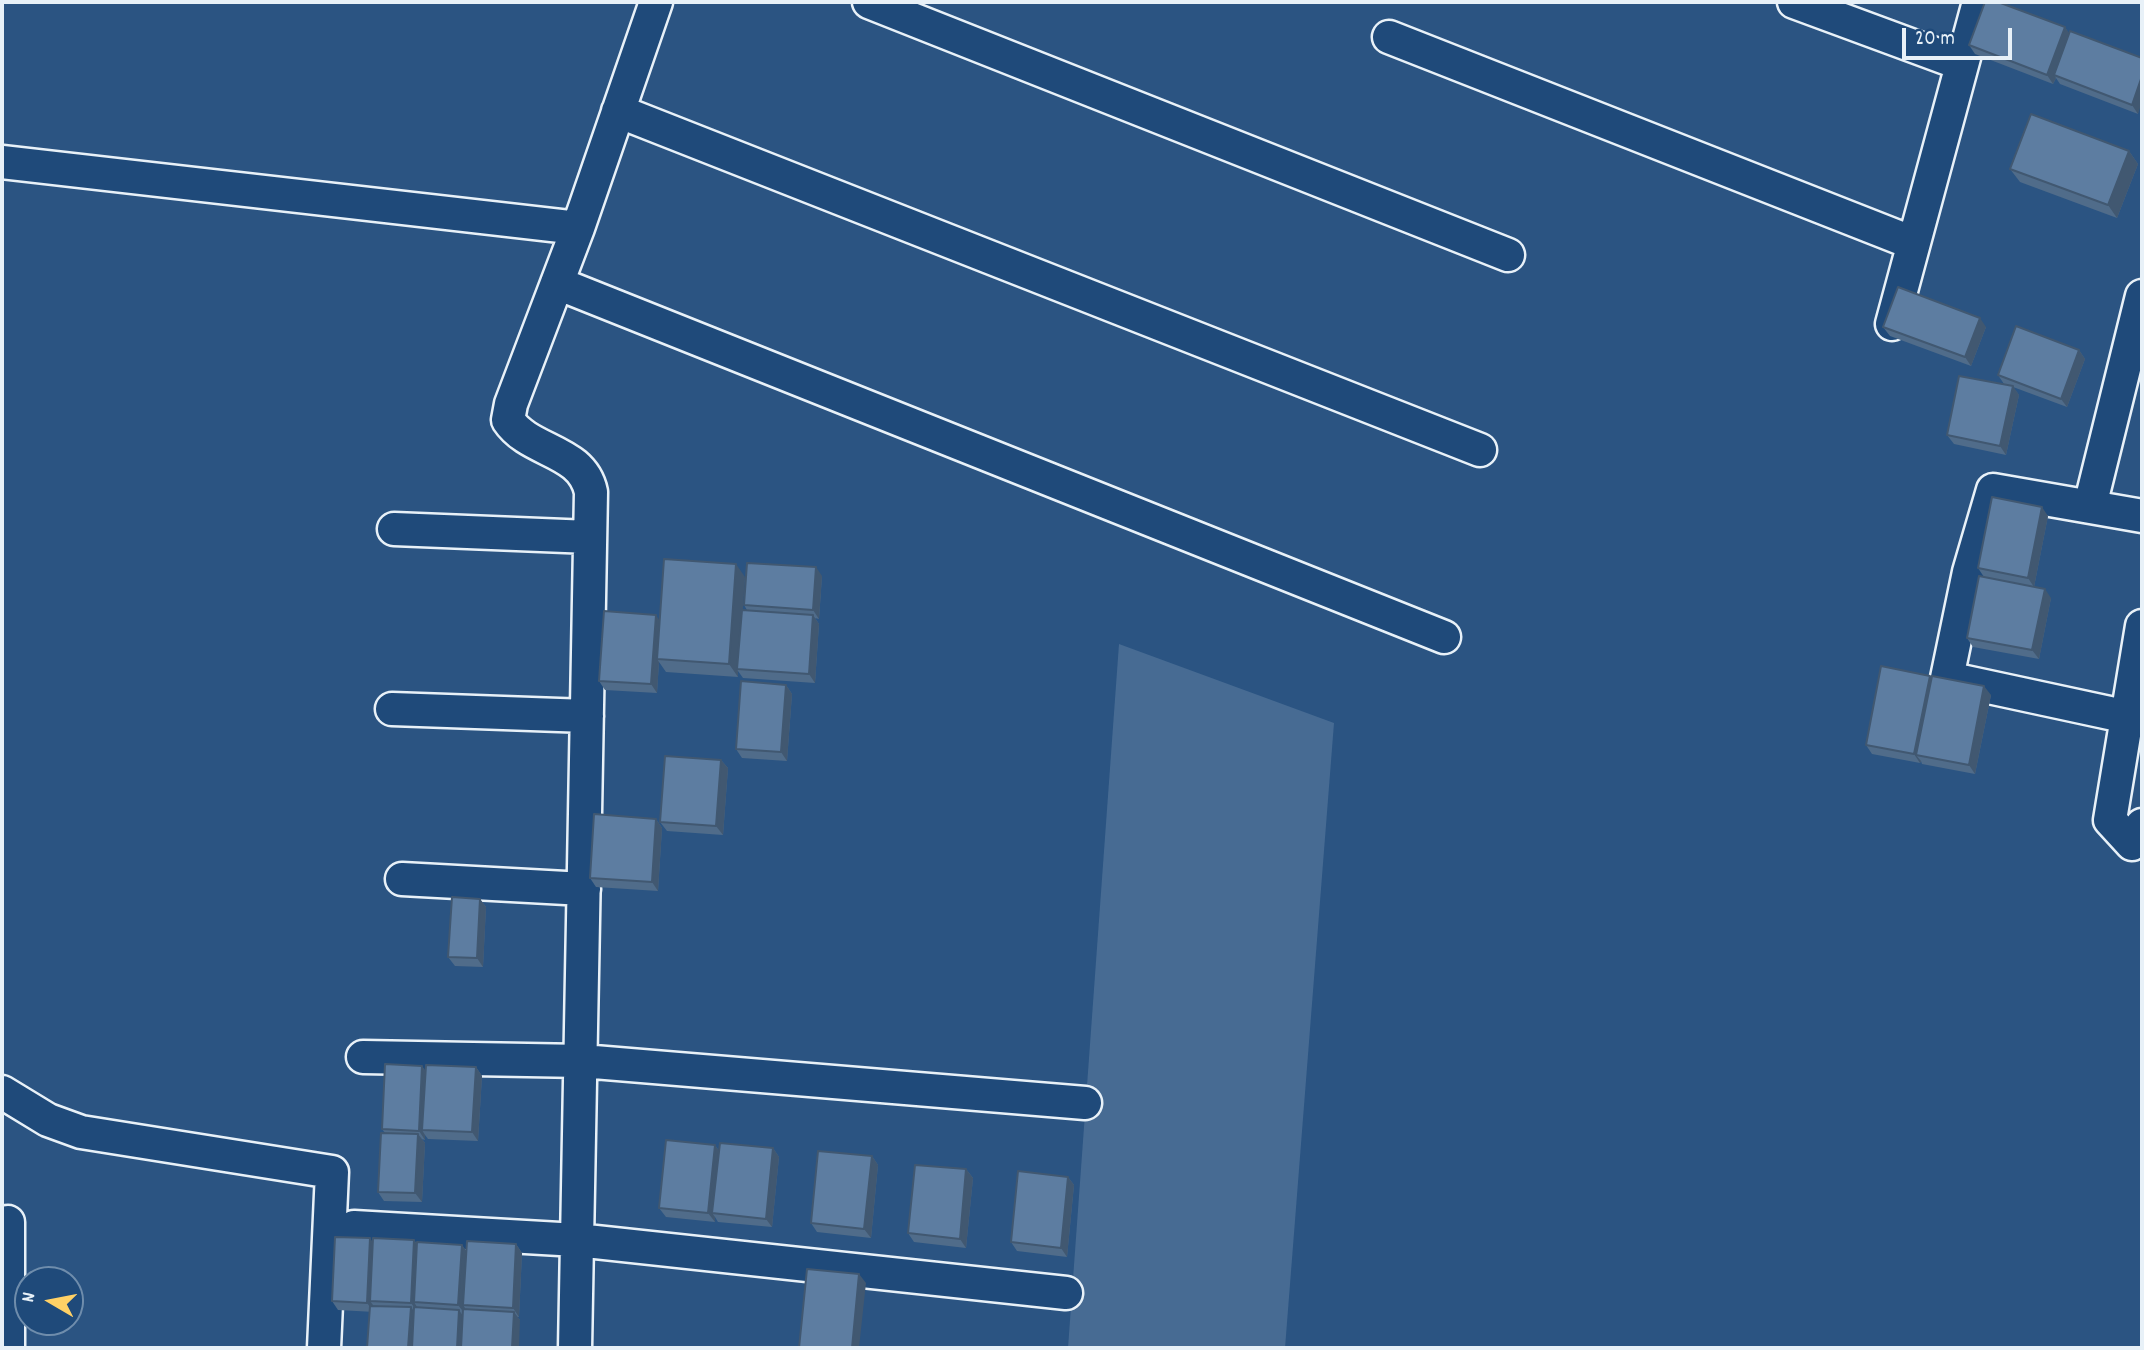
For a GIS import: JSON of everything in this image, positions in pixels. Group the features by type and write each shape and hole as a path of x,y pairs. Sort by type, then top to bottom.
{"street":[{"path":"575,1348 591,492 588,479 579,465 517,433 508,420 511,404 578,228 656,2"},
{"path":"869,2 1508,255"},
{"path":"1794,2 1962,64"},
{"path":"1892,324 1979,2"},
{"path":"1389,37 1913,243"},
{"path":"618,111 1480,450"},
{"path":"2,162 578,228"},
{"path":"556,283 1444,637"},
{"path":"2090,506 2142,296"},
{"path":"2134,719 1947,678 1969,572 1993,490 2142,516"},
{"path":"394,529 590,537"},
{"path":"2142,626 2134,719 2110,820 2132,844 2142,825"},
{"path":"392,709 587,716"},
{"path":"402,879 584,889"},
{"path":"363,1057 582,1061 1085,1103"},
{"path":"2,1092 48,1120 81,1132 332,1172 324,1348"},
{"path":"8,1222 8,1348"},
{"path":"354,1227 577,1240 1066,1293"}],"shaded area":[{"path":"1119,644 1334,723 1285,1348 1068,1348"}],"building":[{"path":"1985,2 1998,2 2065,27 2047,75 1969,45"},
{"path":"2070,31 2142,58 2142,76 2132,105 2054,75"},
{"path":"2031,114 2129,151 2108,205 2010,169"},
{"path":"1898,287 1980,318 1965,357 1883,327"},
{"path":"2016,326 2079,350 2061,399 1998,375"},
{"path":"1959,376 2013,386 2000,446 1947,435"},
{"path":"1992,497 2042,507 2028,578 1978,568"},
{"path":"664,559 736,564 729,664 657,659"},
{"path":"747,563 816,567 813,610 744,605"},
{"path":"1979,576 2045,589 2032,650 1967,638"},
{"path":"742,610 813,615 809,674 737,669"},
{"path":"604,611 656,615 651,684 599,681"},
{"path":"1881,666 1930,676 1914,754 1866,745"},
{"path":"1932,676 1984,686 1969,765 1916,755"},
{"path":"741,681 786,685 781,752 736,749"},
{"path":"665,756 721,760 716,826 660,822"},
{"path":"594,814 656,819 652,882 590,878"},
{"path":"452,897 480,899 477,958 448,957"},
{"path":"385,1064 422,1066 419,1131 382,1129"},
{"path":"426,1065 476,1067 472,1132 422,1130"},
{"path":"381,1133 418,1134 415,1193 378,1192"},
{"path":"666,1140 715,1145 708,1213 659,1208"},
{"path":"720,1143 773,1148 766,1219 712,1213"},
{"path":"818,1151 872,1156 864,1229 811,1223"},
{"path":"915,1165 966,1169 960,1239 908,1233"},
{"path":"1018,1171 1068,1177 1061,1248 1011,1242"},
{"path":"335,1237 370,1238 367,1303 332,1301"},
{"path":"373,1238 414,1240 411,1303 370,1301"},
{"path":"467,1241 516,1244 513,1308 463,1305"},
{"path":"417,1242 462,1245 458,1305 414,1302"},
{"path":"807,1269 859,1274 852,1348 799,1348"},
{"path":"370,1306 411,1307 408,1348 367,1348"},
{"path":"414,1307 459,1310 457,1348 412,1348"},
{"path":"463,1309 514,1312 512,1348 461,1348"}]}
